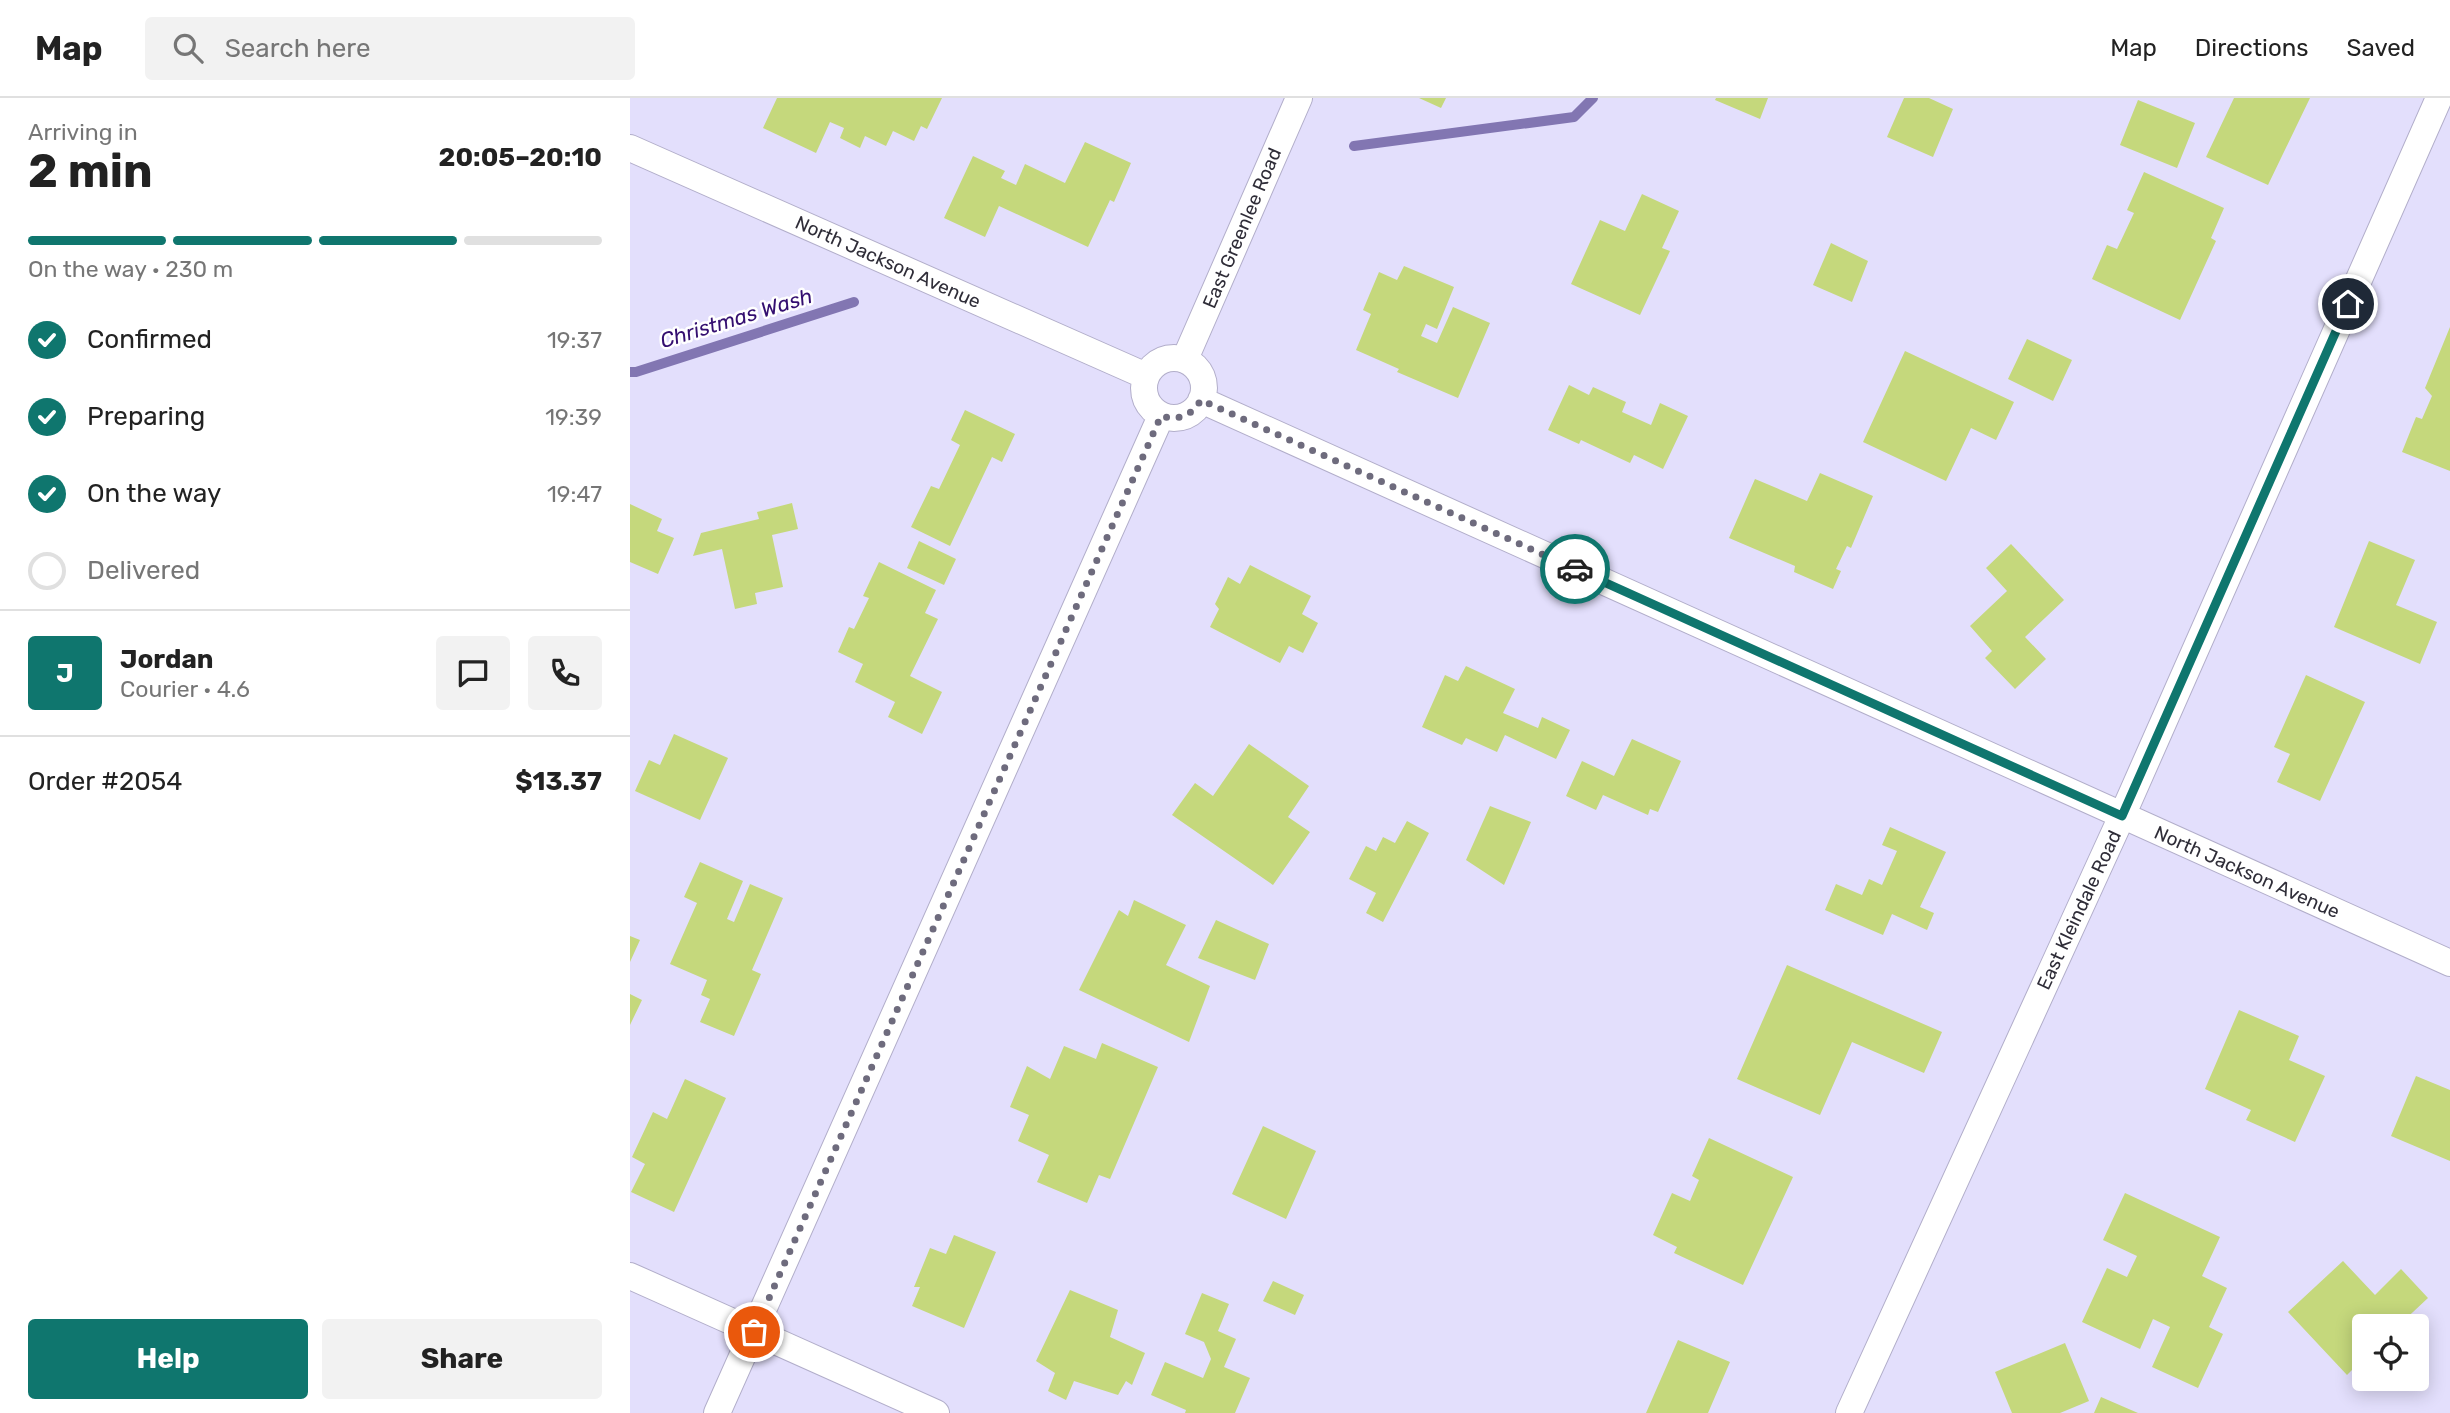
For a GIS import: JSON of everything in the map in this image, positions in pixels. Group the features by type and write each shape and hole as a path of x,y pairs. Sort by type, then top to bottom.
{"street":[{"name":"East Greenlee Road","path":"1185,359 1299,98"},
{"name":"East Kleindale Road","path":"1849,1413 2122,816 2439,98"},
{"name":"North Jackson Avenue","path":"630,148 1146,376"},
{"path":"1167,358 1185,359 1200,372 1204,391 1201,400 1189,414 1180,418 1161,416 1147,403 1143,384 1146,376 1151,367 1167,358"},
{"name":"North Jackson Avenue","path":"1201,400 2450,963"},
{"path":"718,1413 1161,416"},
{"path":"630,1276 936,1413"}],"building":[{"path":"777,98 942,98 927,129 921,126 914,141 893,131 886,146 865,136 860,148 840,138 844,128 830,122 816,153 763,128"},
{"path":"1419,98 1446,98 1441,108"},
{"path":"1768,98 1760,119 1715,100"},
{"path":"1904,98 1929,98 1953,109 1933,157 1887,137"},
{"path":"2234,98 2310,98 2268,185 2206,157"},
{"path":"2138,100 2195,123 2177,168 2120,145"},
{"path":"1085,142 1131,163 1114,202 1110,200 1088,247 999,206 985,237 944,218 973,156 1005,171 1001,178 1016,185 1025,164 1065,183"},
{"path":"2144,172 2224,208 2211,238 2216,241 2180,320 2092,279 2107,245 2117,249 2134,213 2127,210"},
{"path":"1642,194 1679,211 1662,248 1670,251 1640,315 1571,284 1600,220 1625,231"},
{"path":"1831,243 1868,261 1852,302 1813,285"},
{"path":"1404,266 1454,287 1437,329 1426,324 1421,336 1437,343 1453,307 1490,323 1458,398 1397,372 1399,369 1356,350 1371,314 1363,310 1379,272 1397,280"},
{"path":"2450,327 2450,471 2402,452 2416,417 2422,419 2432,396 2425,388"},
{"path":"2027,339 2072,360 2053,401 2008,379"},
{"path":"1905,351 2014,402 1996,440 1971,428 1946,481 1863,442"},
{"path":"1569,385 1589,395 1593,387 1626,402 1622,412 1651,425 1660,403 1688,416 1663,469 1634,455 1630,463 1581,440 1579,444 1548,430"},
{"path":"965,410 1015,434 1002,462 992,457 950,546 911,527 931,486 939,489 960,445 951,440"},
{"path":"1820,473 1873,496 1851,548 1847,546 1836,569 1841,571 1833,589 1794,572 1795,566 1729,538 1755,479 1807,501"},
{"path":"792,503 798,529 772,535 783,587 755,593 757,604 735,609 722,549 693,556 701,533 759,519 757,512"},
{"path":"630,504 662,519 657,531 674,538 658,574 630,562"},
{"path":"919,541 956,559 944,585 907,568"},
{"path":"2369,541 2415,560 2396,605 2437,622 2420,664 2334,627"},
{"path":"2011,544 2064,600 2025,637 2046,659 2015,689 1985,658 1992,651 1970,626 2007,591 1986,568"},
{"path":"879,562 936,590 925,613 938,619 910,676 942,692 922,734 888,717 895,702 855,682 863,664 838,652 849,627 854,629 869,598 863,596"},
{"path":"1250,565 1311,596 1302,614 1318,623 1303,653 1289,646 1280,663 1210,627 1219,609 1215,604 1228,577 1240,584"},
{"path":"1466,666 1515,689 1503,713 1538,728 1542,717 1570,730 1556,759 1505,735 1497,752 1466,738 1462,745 1422,727 1445,675 1458,681"},
{"path":"2306,675 2365,702 2320,801 2277,782 2290,754 2274,747"},
{"path":"674,734 728,758 700,820 635,791 649,760 660,765"},
{"path":"1632,739 1681,761 1658,812 1650,809 1648,815 1603,795 1596,810 1566,796 1582,761 1614,776"},
{"path":"1249,744 1309,786 1288,817 1310,832 1273,885 1172,815 1195,783 1213,796"},
{"path":"1490,806 1531,822 1504,885 1466,860"},
{"path":"1407,821 1429,833 1383,922 1366,913 1376,893 1349,879 1366,846 1376,851 1383,837 1395,843"},
{"path":"1890,827 1946,852 1920,907 1934,913 1927,930 1892,914 1883,935 1825,910 1836,884 1862,895 1869,879 1882,885 1897,851 1882,845"},
{"path":"700,862 743,881 727,919 734,922 750,884 783,898 752,970 761,974 734,1036 700,1022 710,999 701,995 707,980 670,964 697,903 684,897"},
{"path":"1134,900 1186,925 1166,965 1210,986 1189,1042 1079,990 1119,910 1128,916"},
{"path":"1216,920 1269,944 1255,980 1198,958"},
{"path":"630,936 640,940 630,962"},
{"path":"1787,965 1942,1032 1924,1073 1852,1042 1820,1115 1737,1079"},
{"path":"630,994 642,1000 630,1025"},
{"path":"2239,1010 2299,1036 2289,1060 2325,1076 2295,1142 2246,1120 2251,1110 2205,1089"},
{"path":"1102,1043 1158,1067 1110,1179 1099,1175 1087,1203 1037,1182 1049,1155 1018,1141 1029,1115 1010,1107 1027,1066 1050,1079 1064,1046 1096,1059"},
{"path":"2416,1076 2450,1090 2450,1161 2391,1136"},
{"path":"685,1079 726,1098 674,1212 631,1192 645,1164 632,1157 653,1112 667,1119"},
{"path":"1263,1126 1316,1151 1286,1219 1232,1194"},
{"path":"1709,1138 1793,1177 1743,1285 1674,1253 1677,1247 1653,1235 1672,1193 1690,1201 1699,1180 1692,1176"},
{"path":"2125,1193 2220,1237 2202,1276 2227,1288 2209,1327 2223,1334 2198,1388 2152,1367 2170,1327 2153,1319 2140,1349 2082,1322 2107,1268 2127,1277 2137,1256 2103,1240"},
{"path":"954,1235 996,1252 964,1328 912,1306 920,1287 914,1287 930,1248 946,1254"},
{"path":"2343,1261 2375,1295 2401,1269 2428,1298 2411,1314 2352,1314 2352,1370 2347,1375 2288,1312"},
{"path":"1273,1281 1304,1295 1295,1315 1263,1301"},
{"path":"1070,1290 1118,1310 1110,1337 1145,1353 1132,1385 1126,1381 1118,1395 1074,1381 1066,1400 1048,1391 1055,1373 1036,1361"},
{"path":"1202,1293 1229,1304 1218,1331 1236,1339 1224,1367 1250,1378 1235,1413 1185,1413 1186,1410 1151,1395 1165,1362 1203,1378 1211,1359 1204,1342 1185,1334"},
{"path":"1678,1340 1730,1362 1708,1413 1646,1413"},
{"path":"2065,1343 2089,1401 2060,1413 2012,1413 1995,1372"},
{"path":"2101,1397 2138,1413 2094,1413"}],"waterway":[{"name":"Christmas Wash","path":"1354,146 1574,117 1593,98"},
{"name":"Christmas Wash","path":"630,372 854,302"}],"way so far":[{"path":"754,1332 1161,416 1180,418 1189,414 1201,400 1575,569"}],"route":[{"path":"1575,569 2122,816 2348,304"}]}
